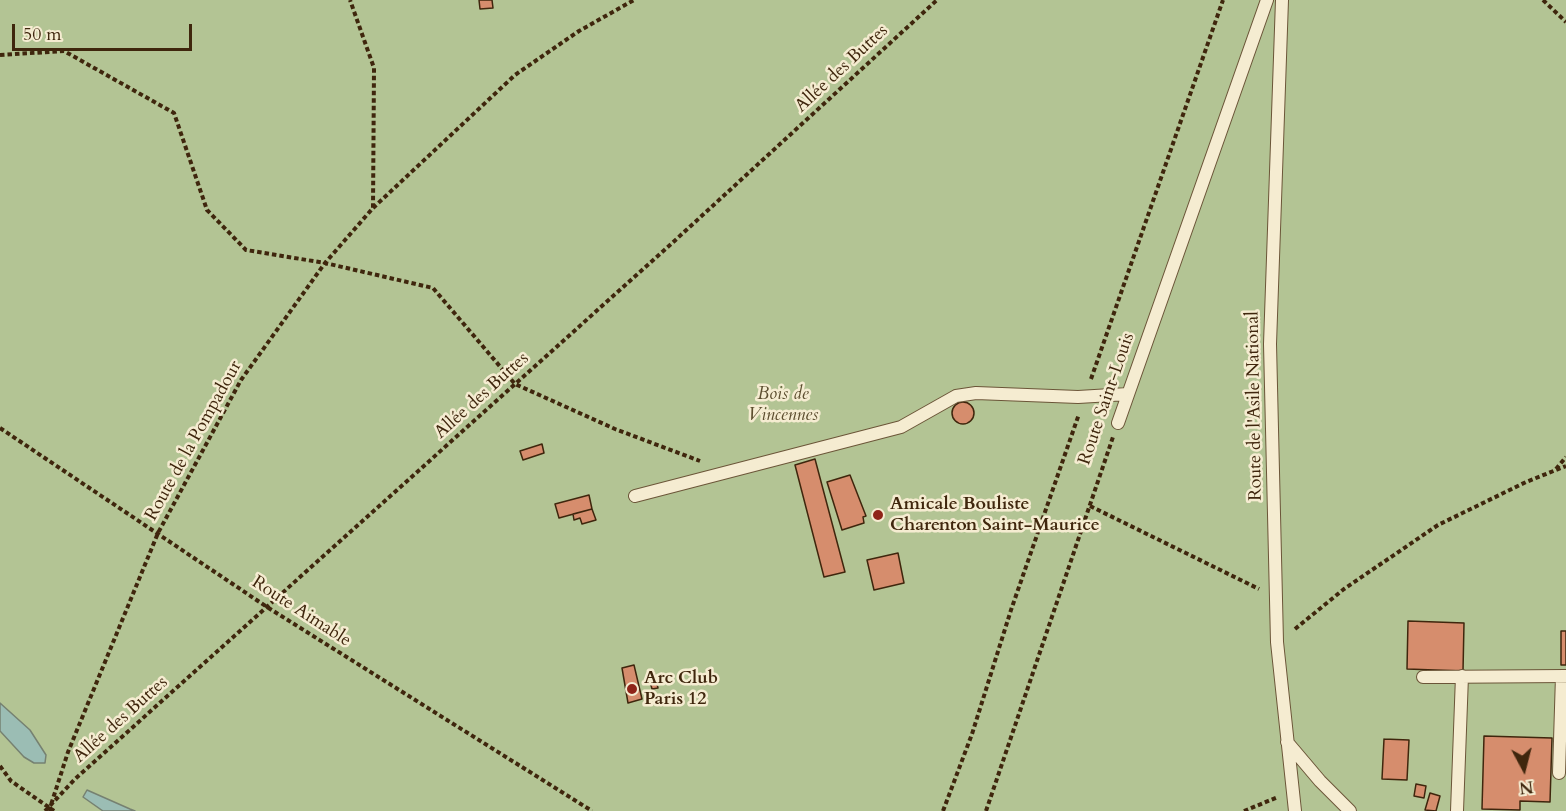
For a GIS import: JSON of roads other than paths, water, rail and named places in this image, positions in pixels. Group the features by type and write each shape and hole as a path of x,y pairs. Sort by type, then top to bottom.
{"lane":[{"name":"Route Saint-Louis","path":"1118,423 1268,0"},
{"name":"Route de l'Asile National","path":"1282,0 1270,344 1277,642 1295,811"},
{"path":"635,496 901,427 956,396 976,393 1078,398 1128,394"},
{"path":"1457,811 1462,676"},
{"path":"1423,677 1564,676 1558,773"},
{"path":"1286,741 1320,781 1350,811"}],"water":[{"path":"0,703 30,730 46,755 45,763 34,763 24,757 0,731"},
{"path":"87,790 135,811 103,811 83,797"}],"place":[{"name":"Amicale Bouliste Charenton Saint-Maurice","path":"878,515"},
{"name":"Arc Club Paris 12","path":"632,689"}],"park label":[{"name":"Bois de Vincennes","path":"783,405"}]}
